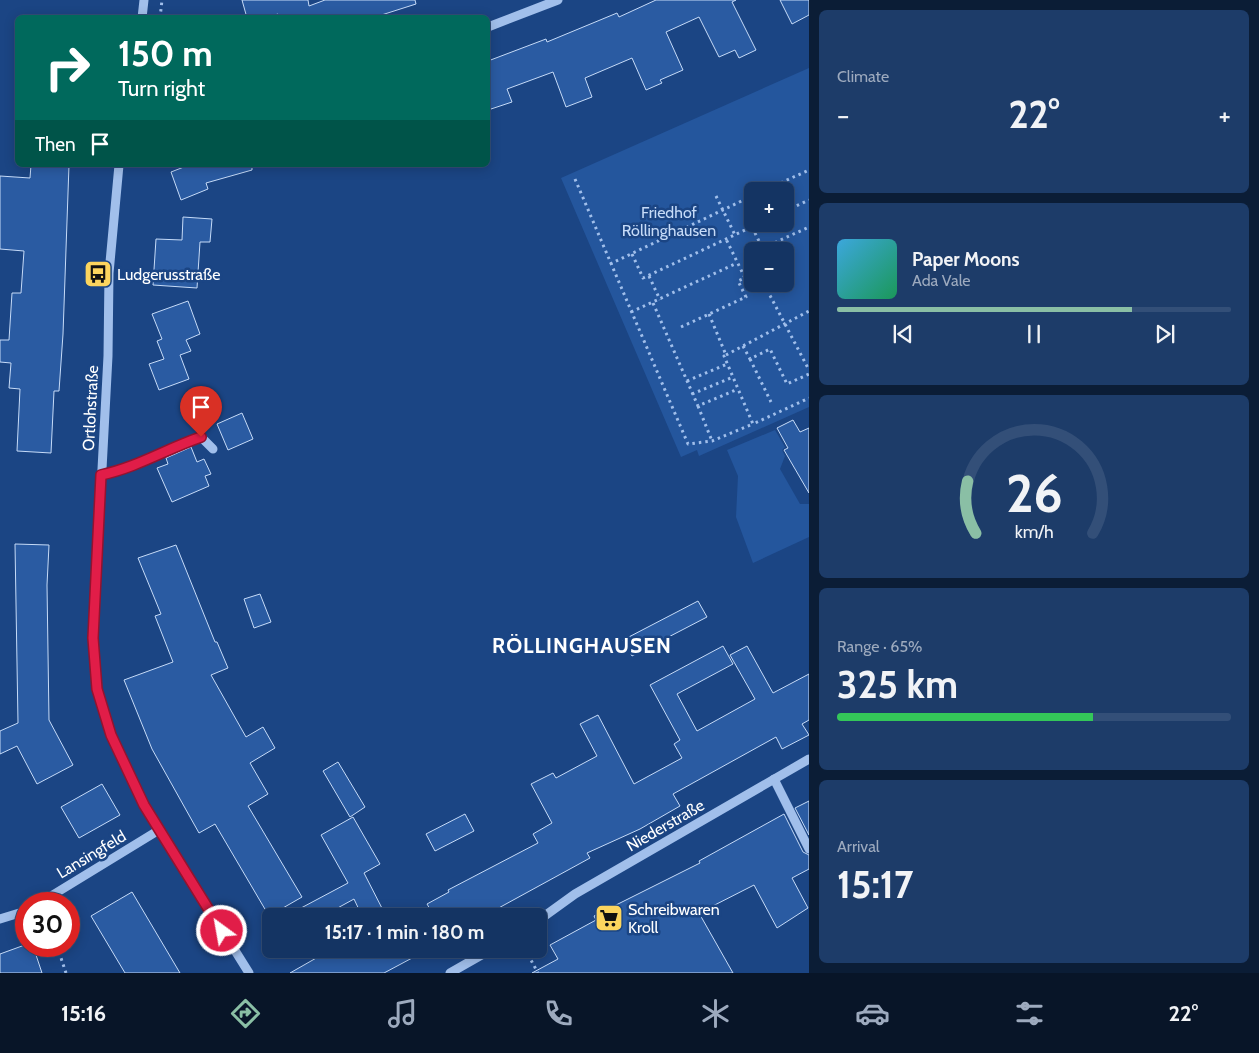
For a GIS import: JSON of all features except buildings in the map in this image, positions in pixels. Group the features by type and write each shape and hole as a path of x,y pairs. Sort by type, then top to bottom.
{"street":[{"path":"142,15 144,0"},
{"path":"490,26 558,0"},
{"name":"Ortlohstraße","path":"119,167 109,273 108,356 93,638 97,689 111,735 144,805 244,971"},
{"path":"101,475 126,470 170,448 201,437 213,449"},
{"name":"Niederstraße","path":"547,914 575,894 809,759"},
{"path":"774,779 809,849"},
{"name":"Lansingfeld","path":"58,892 159,830"},
{"path":"0,918 15,914"},
{"path":"450,973 476,958"}],"path":[{"path":"160,15 162,0"},
{"path":"783,182 809,170"},
{"path":"575,179 688,444 712,441 809,398"},
{"path":"716,196 735,234"},
{"path":"610,264 744,200"},
{"path":"794,207 809,200"},
{"path":"780,242 809,227"},
{"path":"632,254 643,278 744,230"},
{"path":"681,327 746,296 738,281 744,278 726,239"},
{"path":"631,312 737,263"},
{"path":"649,276 660,300"},
{"path":"768,292 809,370"},
{"path":"653,303 712,441"},
{"path":"726,355 784,323 809,312"},
{"path":"709,314 726,355 724,356 727,364 753,424"},
{"path":"743,346 770,402"},
{"path":"750,359 770,348 787,384 809,374"},
{"path":"687,381 727,364"},
{"path":"692,394 733,377"},
{"path":"698,406 738,389"},
{"path":"61,957 66,973"},
{"path":"530,958 538,973"}],"green space":[{"name":"Friedhof Röllinghausen","path":"809,68 809,407 699,456 697,450 681,457 561,178"},
{"path":"775,430 785,447 782,450 785,456 780,469 800,504 809,504 809,537 753,563 736,517 738,476 727,450"}],"place":[{"name":"Ludgerusstraße","path":"98,274"},
{"name":"Schreibwaren Kroll","path":"609,918"}],"district":[{"name":"RÖLLINGHAUSEN","path":"582,646"}],"route":[{"path":"201,437 170,448 126,470 101,475 93,638 97,689 111,735 144,805 222,931"}]}
